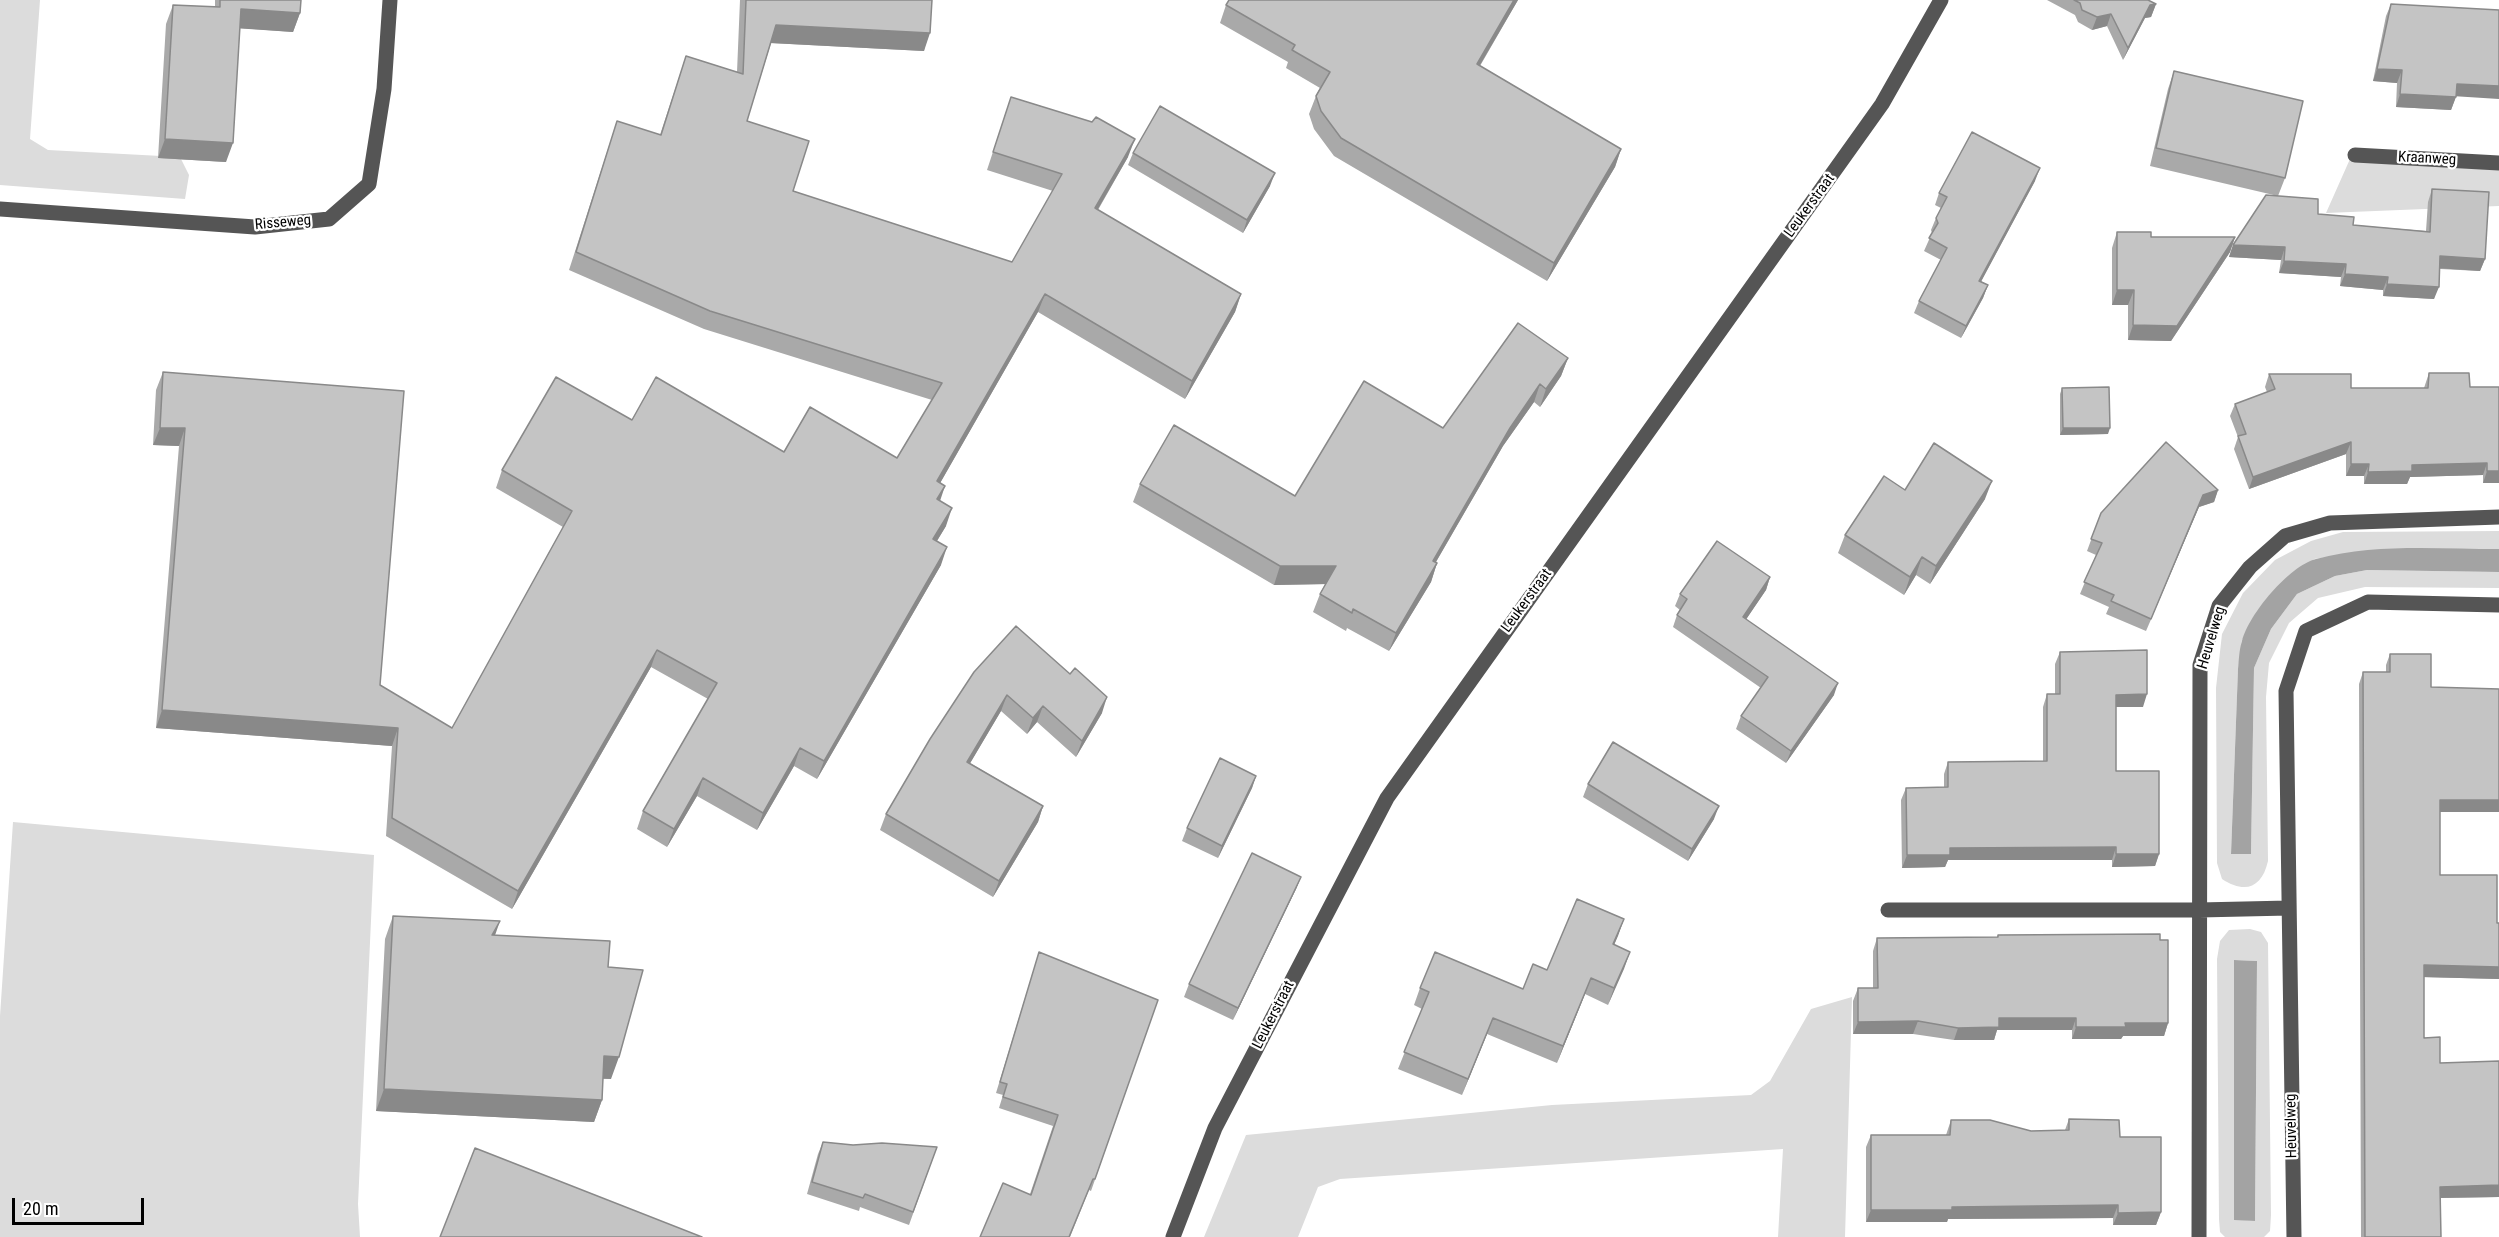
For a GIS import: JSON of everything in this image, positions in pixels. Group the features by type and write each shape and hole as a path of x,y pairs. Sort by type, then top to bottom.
{"street":[{"name":"Risseweg","path":"0,209 255,227 329,219 369,184 384,89 390,0"},
{"name":"Leukerstraat","path":"1173,1237 1215,1128 1387,798 1875,114 1941,0"},
{"name":"Kraanweg","path":"2355,155 2499,163"},
{"name":"Heuvelweg","path":"2199,1237 2200,665 2219,606 2250,567 2285,536 2330,523 2499,517"},
{"name":"Heuvelweg","path":"2294,1237 2286,691 2306,631 2367,602 2499,605"},
{"path":"1888,910 2289,908"}],"shaded area":[{"path":"0,0 40,0 30,139 48,150 180,157 189,175 185,199 0,185"},
{"path":"2350,159 2499,170 2499,206 2326,213"},
{"path":"2499,531 2499,549 2374,550 2314,559 2242,640 2238,669 2231,854 2251,854 2254,668 2271,629 2297,594 2335,576 2367,570 2499,572 2499,588 2365,587 2318,598 2289,623 2269,663 2266,697 2268,861 2262,877 2251,886 2238,886 2222,879 2217,863 2216,688 2222,634 2243,593 2275,560 2311,541 2343,532"},
{"path":"2407,548 2499,549 2499,572 2367,570 2335,576 2297,594 2271,629 2254,668 2251,854 2231,854 2240,651 2246,630 2272,592 2305,563 2338,554"},
{"path":"13,822 374,855 358,1204 360,1237 0,1237 0,1016"},
{"path":"2250,929 2261,932 2268,943 2271,1215 2270,1231 2264,1237 2225,1237 2220,1232 2217,959 2220,941 2229,930","holes":["2235,960 2257,961 2255,1221 2234,1219"]},
{"path":"2234,960 2257,961 2255,1221 2234,1220"},
{"path":"1852,997 1845,1237 1778,1237 1783,1149 1340,1179 1318,1187 1298,1237 1204,1237 1246,1135 1552,1105 1751,1095 1770,1081 1811,1009"}],"building":[{"path":"220,0 301,0 300,13 241,9 233,143 165,139 173,5 220,7"},
{"path":"746,0 932,0 930,33 776,25 747,121 809,141 793,191 1012,262 1062,174 993,152 1011,97 1092,122 1096,117 1135,139 1095,208 1241,294 1192,381 1045,294 937,481 945,486 937,499 952,508 933,539 947,547 824,761 800,748 763,813 703,778 674,829 643,811 717,683 657,650 518,891 392,818 398,728 162,710 185,428 160,428 163,372 404,391 380,685 452,728 572,511 502,470 556,377 632,420 656,377 784,452 810,407 897,458 942,383 710,311 576,252 617,121 661,135 686,56 743,74"},
{"path":"1229,0 1514,0 1477,64 1621,149 1554,263 1341,138 1321,111 1316,96 1330,72 1292,50 1295,45 1226,5"},
{"path":"2074,0 2148,0 2156,4 2150,5 2128,48 2111,14 2097,17 2082,10 2080,3"},
{"path":"2391,4 2499,10 2499,86 2457,84 2456,97 2400,94 2402,70 2377,69"},
{"path":"2174,71 2303,101 2285,178 2156,148"},
{"path":"1160,106 1275,173 1247,220 1133,153"},
{"path":"1972,132 2040,168 1979,281 1988,285 1966,326 1919,301 1947,248 1929,238 1938,223 1936,218 1947,197 1939,193"},
{"path":"2432,189 2489,192 2485,259 2440,256 2439,287 2387,284 2388,277 2345,274 2346,264 2284,261 2285,247 2233,245 2266,195 2318,199 2318,214 2354,217 2353,225 2430,232"},
{"path":"2117,232 2151,232 2151,237 2235,237 2177,326 2133,325 2134,290 2117,290"},
{"path":"1518,323 1568,358 1546,389 1540,384 1510,428 1433,561 1437,563 1396,633 1353,609 1352,613 1320,594 1336,566 1280,566 1140,484 1174,425 1295,496 1364,381 1443,428"},
{"path":"2429,373 2469,373 2470,387 2499,387 2499,471 2487,471 2487,463 2412,465 2412,471 2368,472 2369,464 2351,464 2351,442 2253,477 2238,436 2246,434 2235,404 2275,389 2269,374 2351,374 2351,388 2428,388"},
{"path":"2109,387 2110,428 2063,428 2062,388"},
{"path":"2166,442 2218,490 2203,495 2151,619 2111,601 2114,595 2084,582 2102,543 2091,539 2101,513"},
{"path":"1934,443 1992,481 1936,566 1922,557 1910,577 1845,535 1884,476 1905,490"},
{"path":"1717,541 1770,577 1743,617 1838,683 1791,751 1741,716 1768,677 1677,615 1687,599 1680,594"},
{"path":"1016,626 1070,674 1075,668 1107,697 1082,741 1043,706 1033,718 1007,695 967,762 1043,806 999,881 886,814 930,739 974,672"},
{"path":"2147,650 2147,694 2116,695 2116,771 2159,771 2159,854 2116,854 2116,847 1950,848 1950,855 1907,855 1906,788 1948,787 1948,762 2047,761 2047,694 2060,694 2060,652"},
{"path":"2390,654 2431,654 2431,687 2499,689 2499,800 2440,800 2440,875 2497,875 2499,967 2424,965 2424,1038 2440,1037 2440,1063 2499,1061 2499,1185 2440,1187 2441,1237 2365,1237 2363,672 2390,672"},
{"path":"1613,742 1719,806 1692,849 1588,784"},
{"path":"1220,758 1256,776 1222,846 1187,828"},
{"path":"1252,853 1301,877 1238,1008 1189,984"},
{"path":"1577,899 1624,919 1613,944 1630,952 1614,988 1591,978 1563,1046 1493,1018 1468,1079 1404,1052 1429,992 1420,988 1435,952 1523,989 1533,964 1547,970"},
{"path":"393,916 500,921 492,935 610,941 608,967 643,970 619,1057 604,1056 602,1100 384,1089"},
{"path":"2160,934 2160,940 2168,940 2168,1023 2125,1023 2126,1027 2076,1027 2076,1018 1999,1018 1999,1027 1958,1028 1918,1021 1858,1022 1858,988 1878,988 1877,938"},
{"path":"1039,952 1158,1000 1095,1179 1093,1179 1069,1237 980,1237 1003,1183 1031,1195 1058,1115 1003,1097 1007,1084 1000,1082"},
{"path":"2069,1119 2119,1120 2120,1137 2161,1137 2161,1212 2118,1213 2118,1205 1871,1210 1871,1135 1950,1135 1951,1120 1990,1120 2031,1131 2069,1130"},
{"path":"823,1142 937,1147 913,1212 865,1194 863,1198 812,1182"},
{"path":"475,1148 702,1237 440,1237"}]}
